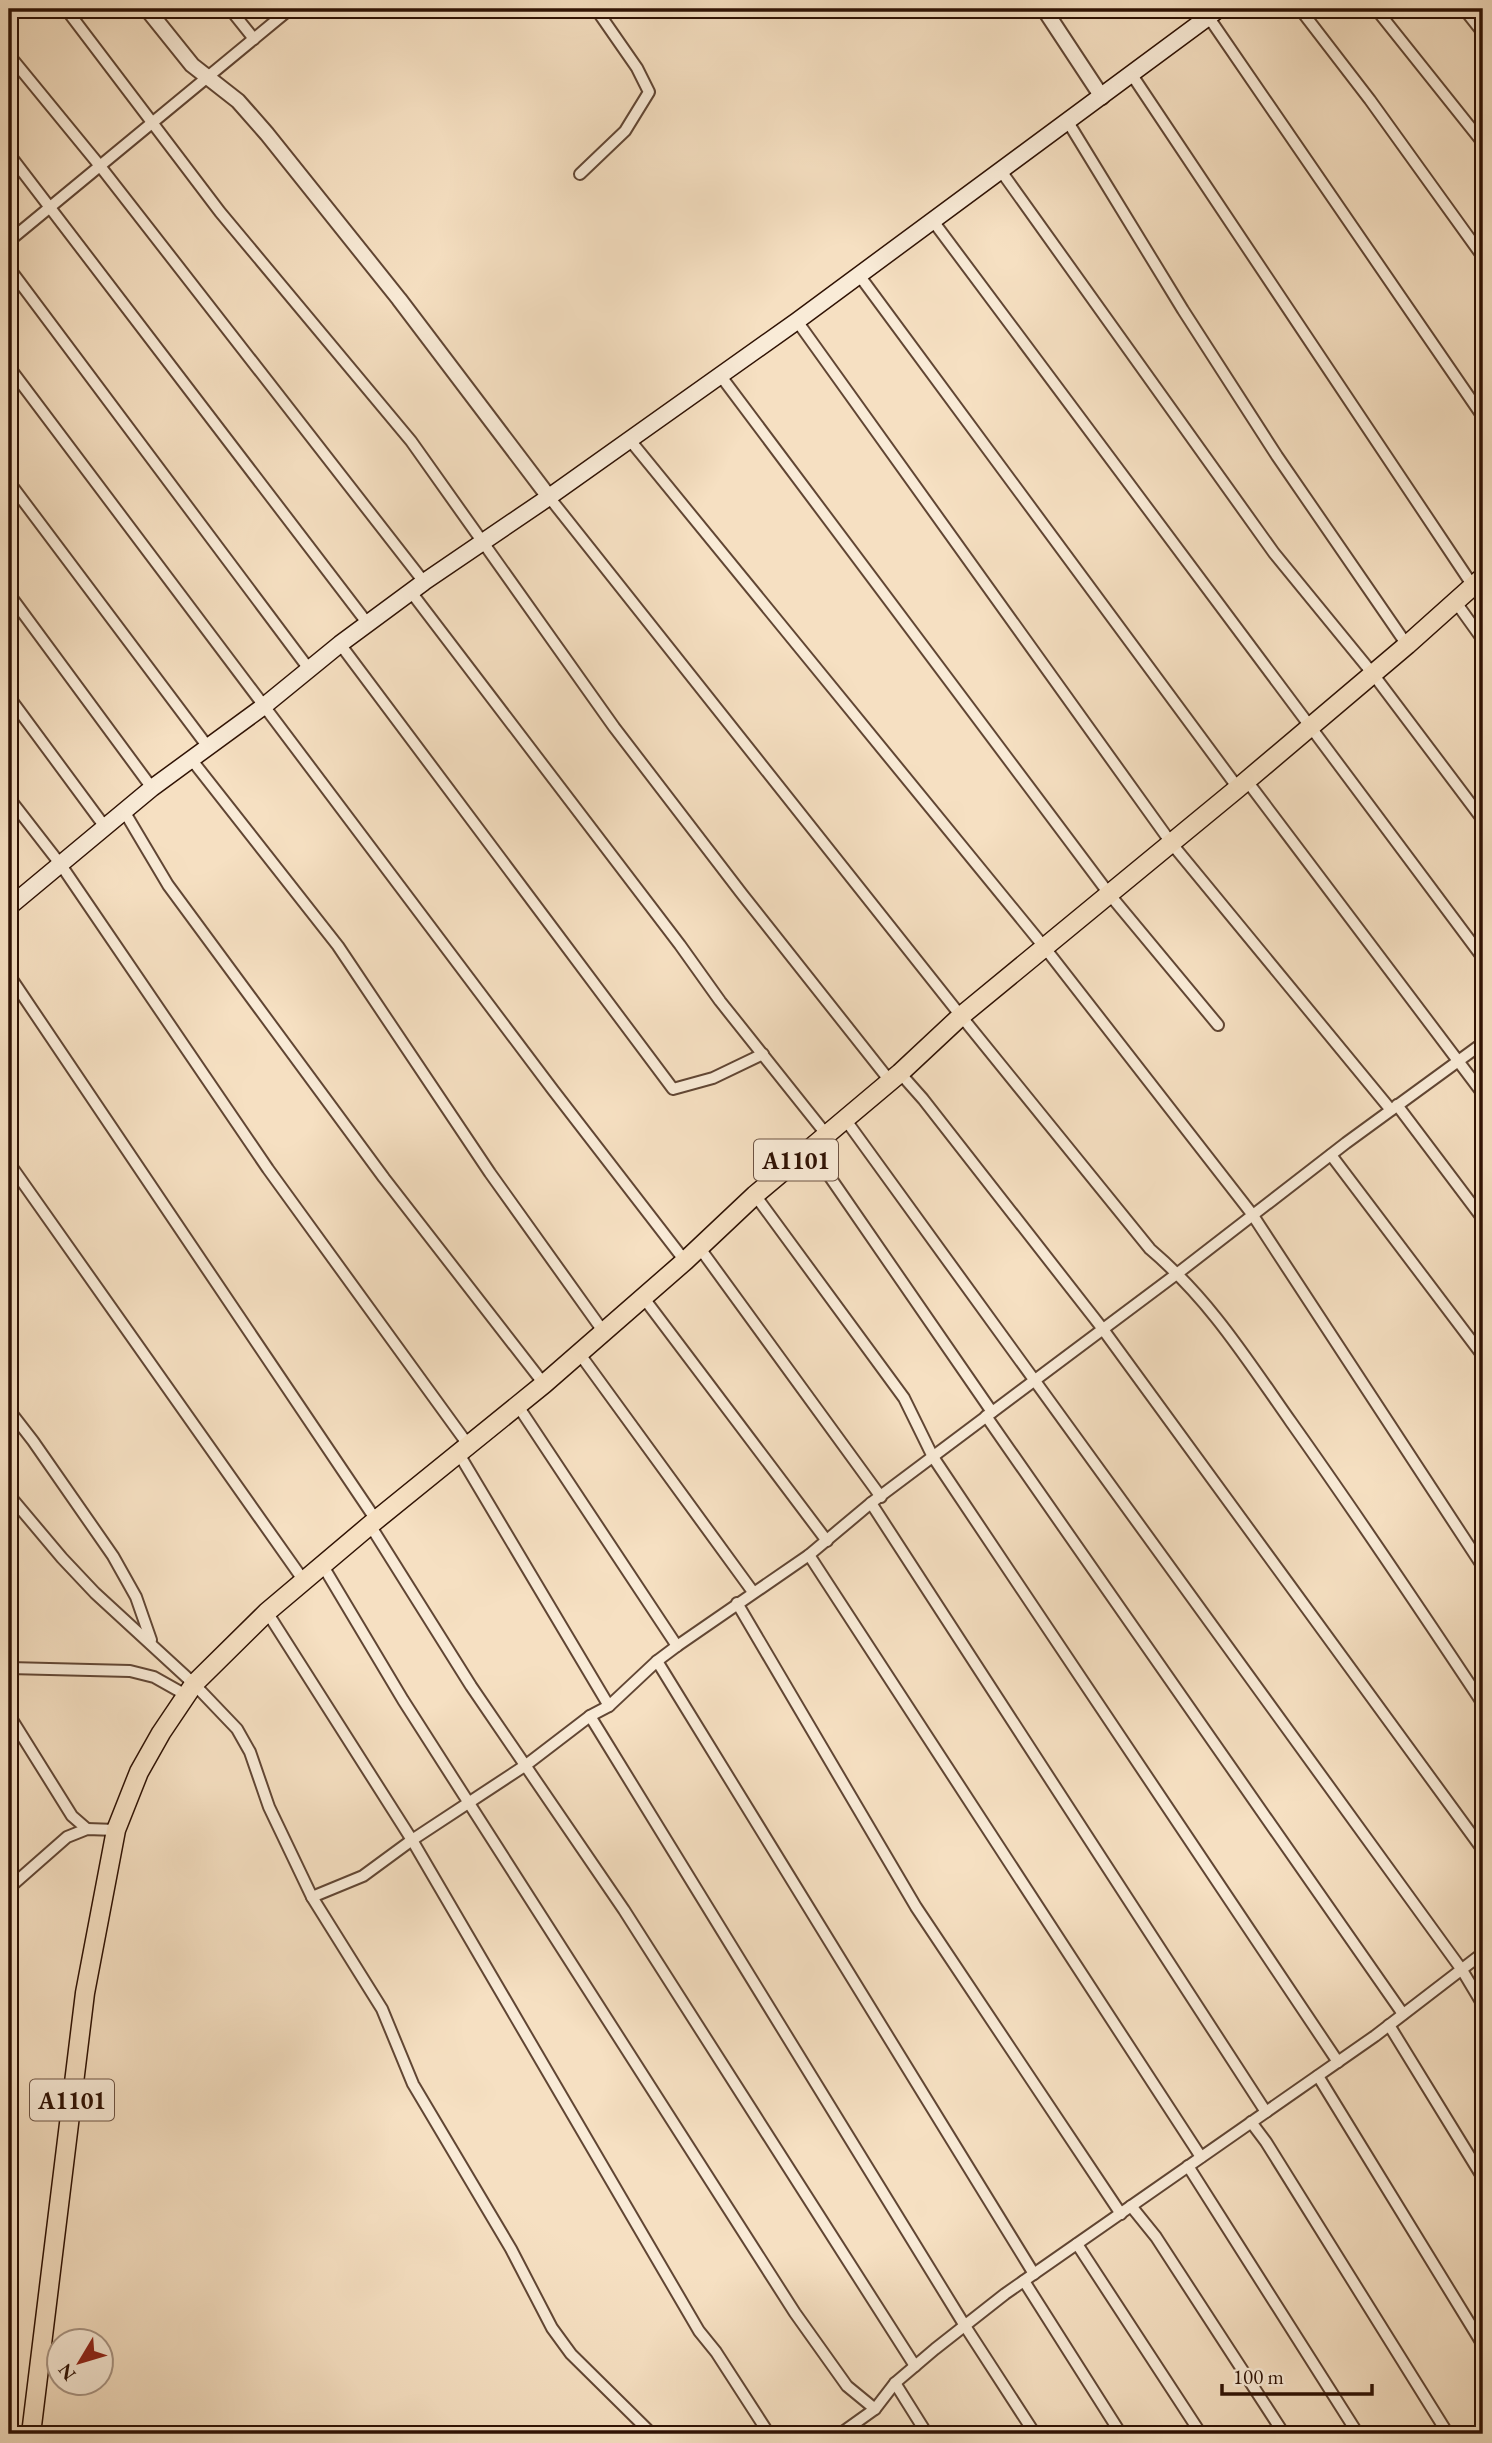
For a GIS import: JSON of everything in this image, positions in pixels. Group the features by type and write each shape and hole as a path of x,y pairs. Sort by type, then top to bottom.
{"main road":[{"path":"9,907 152,788 264,706 340,644 483,540 797,321 1132,75 1211,11"},
{"name":"A1101","path":"31,2434 85,1993 116,1830 139,1772 190,1690 267,1612 544,1384 961,1016 1172,844 1478,582"}],"street":[{"path":"66,9 220,212 411,441 614,727 742,894 895,1077 923,1099 1102,1328 1483,1850"},
{"path":"147,9 192,65 238,101 267,134 399,299 548,497 961,1016 1150,1249 1178,1273 1212,1309 1363,1524 1483,1704"},
{"path":"230,9 254,39"},
{"path":"9,241 290,9"},
{"path":"580,174 625,131 649,92 596,9"},
{"path":"1044,9 1102,97"},
{"path":"1300,9 1370,100 1483,257"},
{"path":"1376,9 1483,143"},
{"path":"1464,9 1483,33"},
{"path":"1211,11 1483,417"},
{"path":"9,55 100,166 418,587 763,1054 826,1134"},
{"path":"1132,75 1478,582"},
{"path":"1068,122 1197,332 1407,645"},
{"path":"9,154 368,624"},
{"path":"1001,171 1266,543 1373,674 1483,820"},
{"path":"933,221 1483,958"},
{"path":"9,268 309,669"},
{"path":"859,275 1242,785 1483,1094"},
{"path":"797,321 1172,844 1394,1108 1483,1219"},
{"path":"9,367 685,1261"},
{"path":"720,374 1110,895 1218,1025"},
{"path":"629,439 1045,948 1252,1214 1483,1567"},
{"path":"9,482 208,747"},
{"path":"9,594 152,788"},
{"path":"1455,601 1483,640"},
{"path":"340,644 673,1089 713,1078 763,1054"},
{"path":"9,697 105,827"},
{"path":"191,759 338,946 490,1173 603,1331"},
{"path":"9,798 61,865 464,1450 609,1706"},
{"path":"124,811 168,885 384,1178 544,1384"},
{"path":"9,975 373,1523 471,1686 618,1901 915,2366"},
{"path":"312,1896 363,1876 412,1840 526,1765 590,1716 609,1706 657,1661 809,1555 871,1503 1178,1273 1252,1214 1483,1043"},
{"path":"845,1119 1462,1970 1483,2004"},
{"path":"810,1148 989,1414 1403,2014"},
{"path":"1331,1155 1483,1356"},
{"path":"9,1163 304,1581"},
{"path":"755,1195 904,1398 933,1457 1338,2062"},
{"path":"699,1247 881,1497"},
{"path":"643,1297 827,1541"},
{"path":"579,1353 754,1592"},
{"path":"518,1406 677,1646"},
{"path":"9,1410 114,1556 136,1597 145,1630 155,1648"},
{"path":"9,1495 87,1584 155,1648 190,1690 237,1729 250,1752 269,1807 312,1896 382,2009 413,2084 511,2249 552,2328 570,2354 652,2434"},
{"path":"871,1503 1266,2112"},
{"path":"809,1555 1201,2157"},
{"path":"323,1566 403,1700 795,2313 847,2386 875,2409"},
{"path":"737,1603 916,1907 1121,2214"},
{"path":"267,1612 412,1840 698,2331 716,2352 769,2434"},
{"path":"657,1661 1034,2274"},
{"path":"9,1668 130,1671 190,1690"},
{"path":"9,1715 72,1816 88,1829"},
{"path":"590,1716 965,2326 1035,2434"},
{"path":"9,1888 67,1837 88,1829 116,1830"},
{"path":"841,2434 875,2409 895,2383 915,2366 1024,2281 1338,2062 1483,1953"},
{"path":"1389,2025 1483,2178"},
{"path":"1318,2076 1483,2345"},
{"path":"1251,2122 1448,2434"},
{"path":"1188,2166 1358,2434"},
{"path":"1131,2206 1156,2237 1284,2434"},
{"path":"1077,2244 1201,2434"},
{"path":"1024,2281 1121,2434"},
{"path":"895,2383 926,2434"}]}
